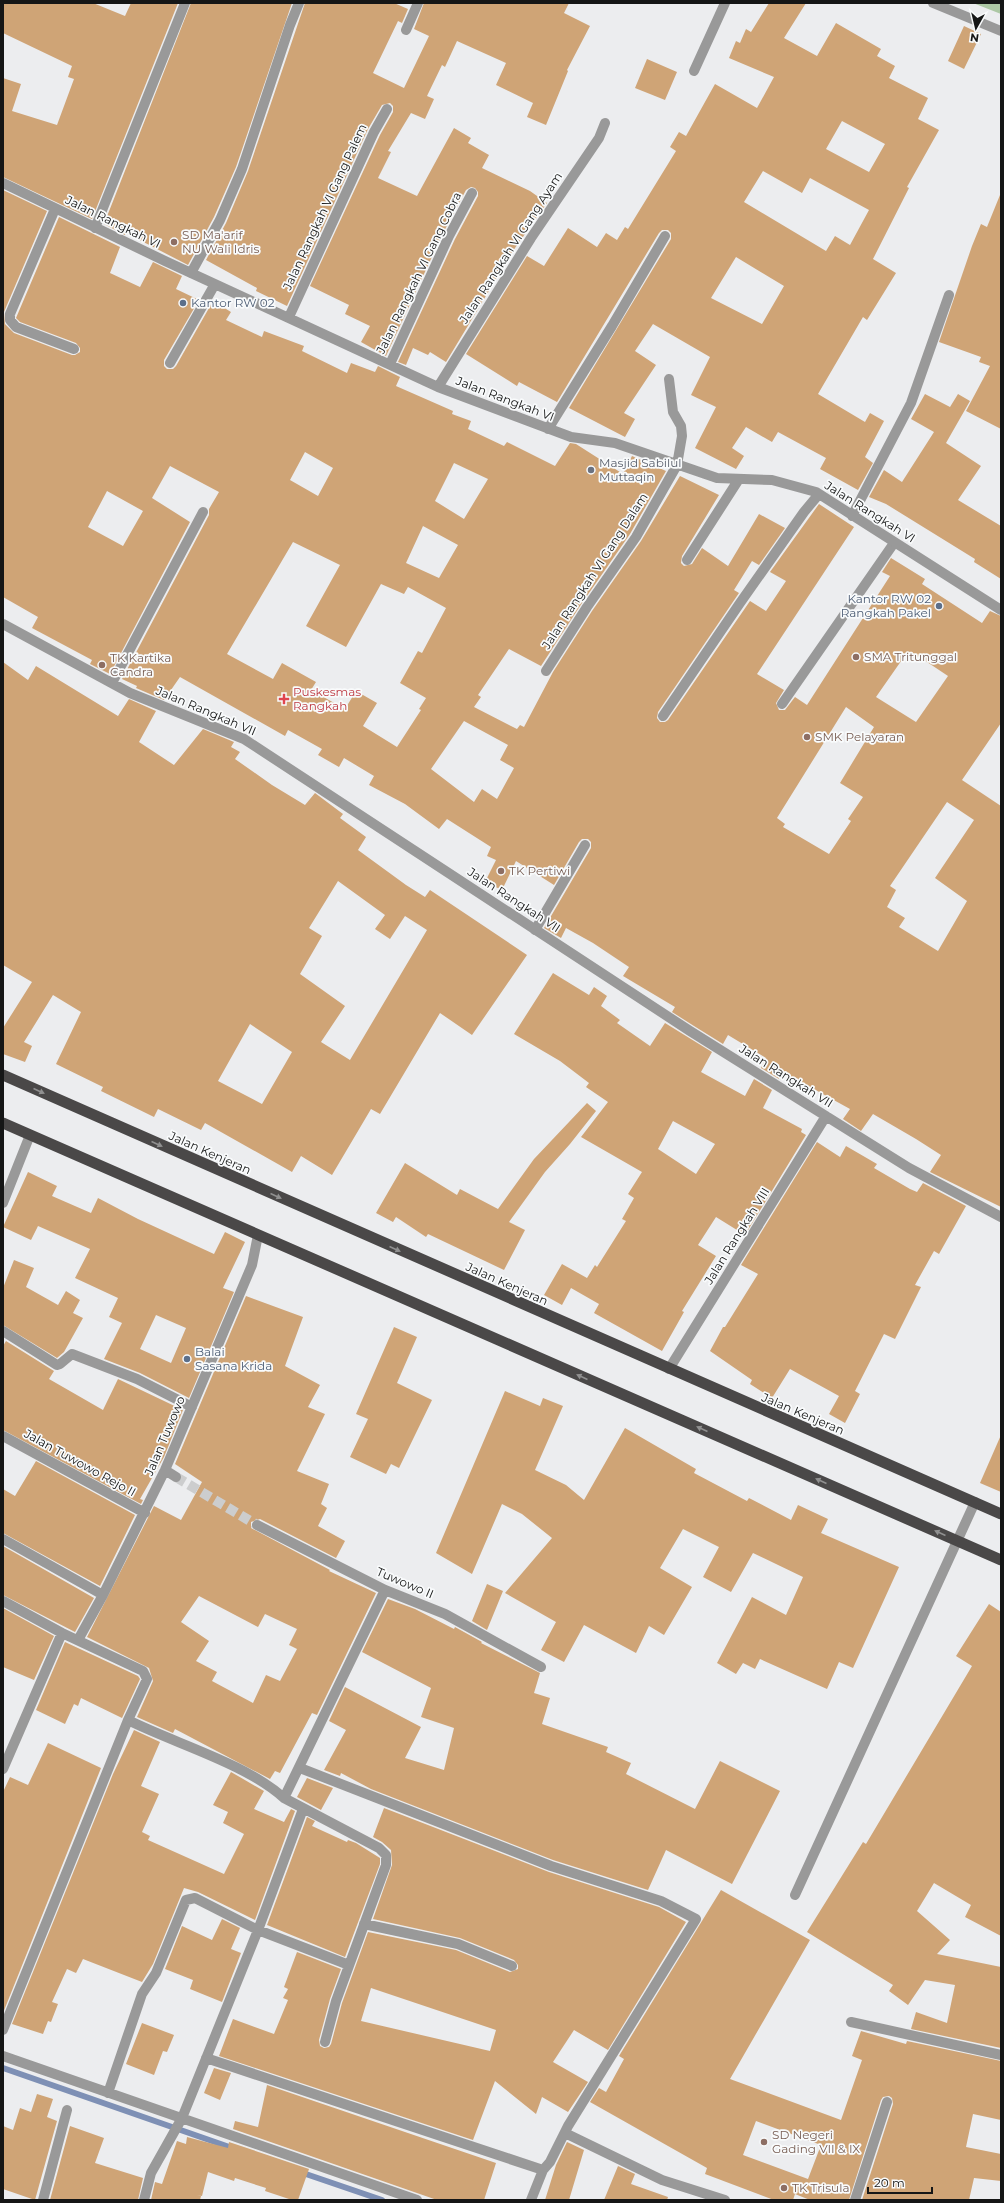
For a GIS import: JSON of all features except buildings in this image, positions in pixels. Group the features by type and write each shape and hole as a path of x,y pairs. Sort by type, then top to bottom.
{"highway":[{"name":"Jalan Kenjeran","path":"3,1075 1001,1514"},
{"path":"3,1123 1001,1560"}],"street":[{"path":"95,228 185,3"},
{"path":"191,273 220,220 242,169 290,24 299,3"},
{"path":"406,30 418,3"},
{"path":"694,71 725,3"},
{"path":"933,3 1001,31"},
{"name":"Jalan Rangkah VI Gang Palem","path":"289,317 374,132 387,109"},
{"name":"Jalan Rangkah VI Gang Ayam","path":"438,387 527,244 599,138 605,123"},
{"name":"Jalan Rangkah VI","path":"3,184 438,387 548,429 571,437 615,443 717,478 772,480 819,494 1001,610"},
{"name":"Jalan Rangkah VI Gang Cobra","path":"390,364 449,236 472,193"},
{"path":"56,209 10,314 10,320 16,327 74,349"},
{"path":"548,429 612,326 665,236"},
{"path":"170,363 215,284"},
{"path":"852,516 911,403 949,295"},
{"name":"Jalan Rangkah VI Gang Dalam","path":"546,671 587,607 636,537 677,465 682,436 681,426 673,412 669,379"},
{"path":"687,560 739,479"},
{"path":"663,716 740,603 804,512 819,494"},
{"path":"112,683 203,512"},
{"path":"782,704 894,543"},
{"name":"Jalan Rangkah VII","path":"3,624 130,693 244,739 690,1031 908,1168 1001,1217"},
{"path":"535,930 585,844"},
{"name":"Jalan Rangkah VIII","path":"669,1369 826,1116"},
{"path":"3,1203 30,1135"},
{"name":"Jalan Tuwowo","path":"78,1640 145,1513 165,1470 252,1265 258,1235"},
{"path":"3,1331 57,1365 72,1354 137,1379 192,1407"},
{"name":"Jalan Tuwowo Rejo II","path":"3,1436 145,1513"},
{"path":"165,1470 176,1477"},
{"path":"795,1895 975,1502"},
{"name":"Tuwowo II","path":"257,1525 385,1590 445,1614 540,1667"},
{"path":"3,1539 103,1595"},
{"path":"284,1798 300,1768 385,1590"},
{"path":"3,1601 62,1633 143,1671 146,1675 147,1684 128,1720 3,2030"},
{"path":"3,1769 62,1633"},
{"path":"128,1720 198,1750 271,1786 284,1798 303,1810 379,1848 386,1855 386,1865 336,2000 326,2042"},
{"path":"300,1768 551,1866 661,1901 696,1919 565,2133 550,2162 543,2170 531,2200"},
{"path":"144,2200 151,2173 181,2120 258,1930 303,1810"},
{"path":"108,2093 142,1994 156,1973 174,1925 186,1900 195,1898 258,1930 349,1965"},
{"path":"364,1924 458,1944 512,1966"},
{"path":"851,2022 1001,2055"},
{"path":"3,2056 181,2120 418,2200"},
{"path":"206,2058 316,2093 543,2170"},
{"path":"854,2200 887,2102"},
{"path":"43,2200 67,2110"},
{"path":"565,2133 662,2180 725,2200"}],"green space":[{"path":"973,3 1001,3 1001,14"}],"waterway":[{"path":"3,2068 235,2149"},
{"path":"300,2172 382,2200"}],"tunnel":[{"path":"176,1477 257,1525"}],"place":[{"name":"SD Ma'arif NU Wali Idris","path":"174,242"},
{"name":"Kantor RW 02","path":"183,303"},
{"name":"Masjid Sabilul Muttaqin","path":"591,470"},
{"name":"Kantor RW 02 Rangkah Pakel","path":"939,606"},
{"name":"SMA Tritunggal","path":"856,657"},
{"name":"TK Kartika Candra","path":"102,665"},
{"name":"Puskesmas Rangkah","path":"284,699"},
{"name":"SMK Pelayaran","path":"807,737"},
{"name":"TK Pertiwi","path":"501,871"},
{"name":"Balai Sasana Krida","path":"187,1359"},
{"name":"SD Negeri Gading VII & IX","path":"764,2142"},
{"name":"TK Trisula","path":"784,2188"}]}
